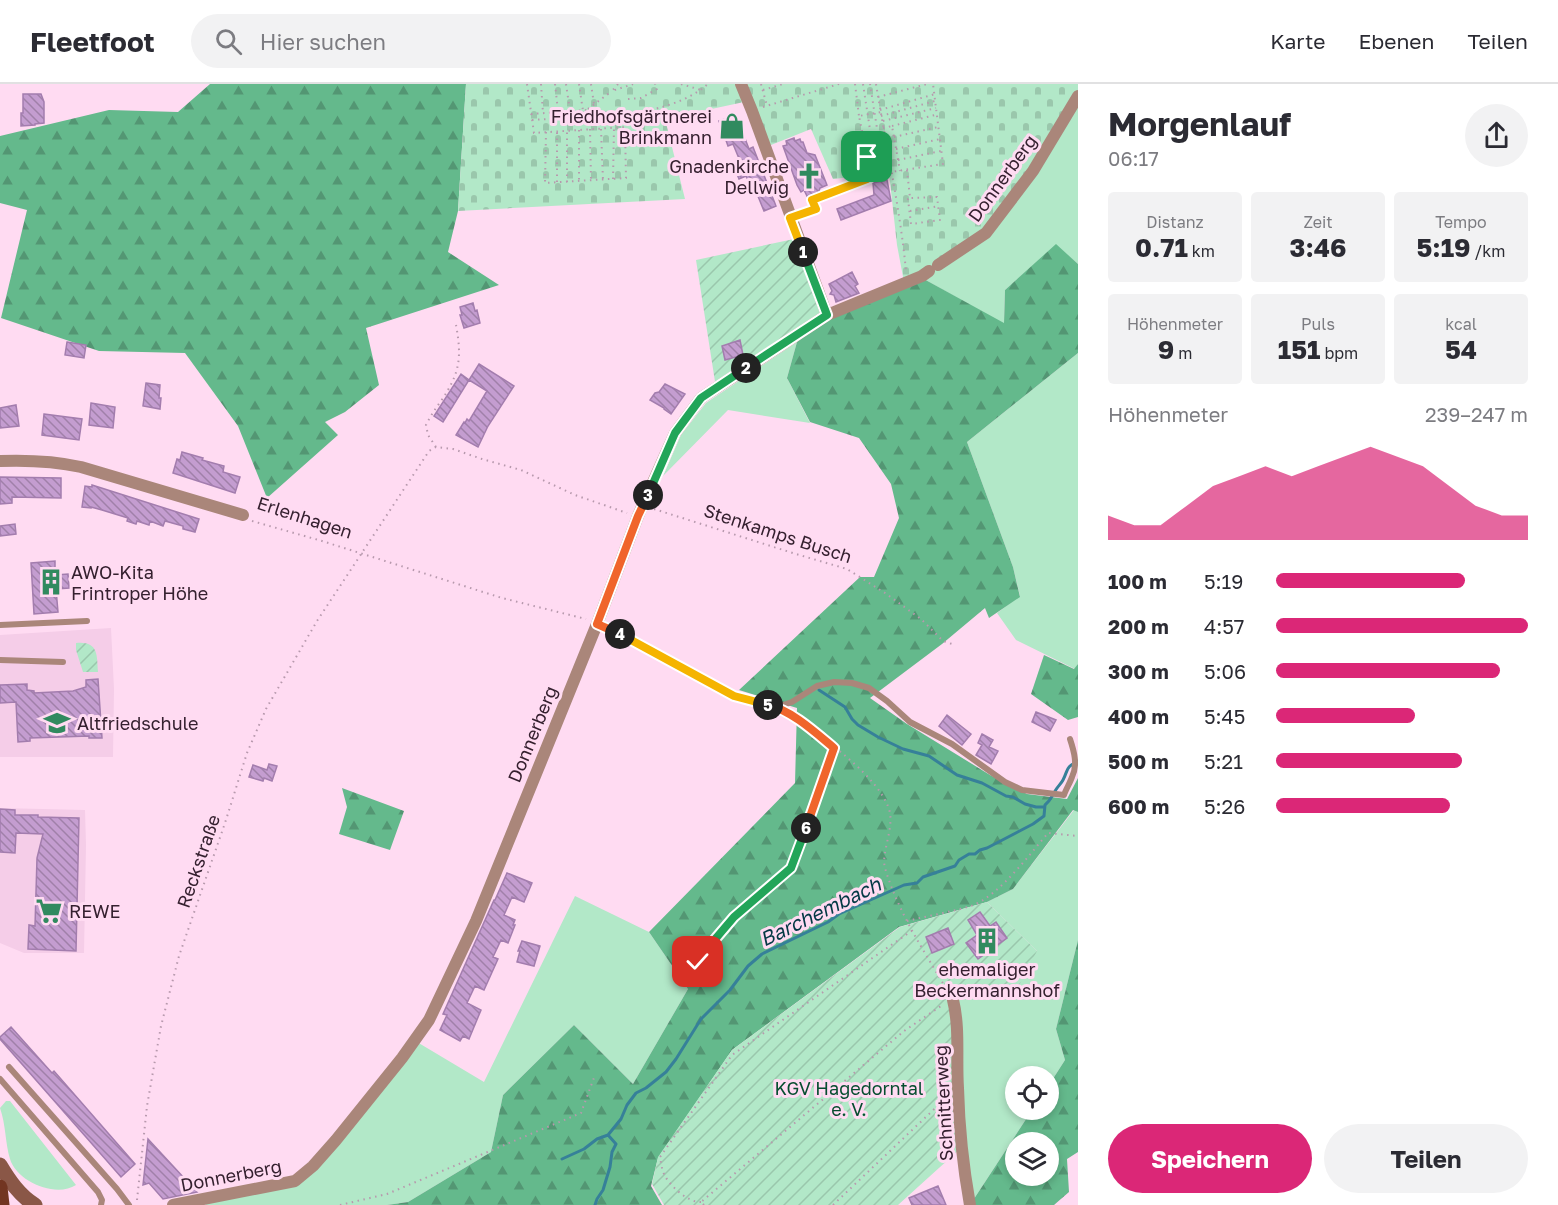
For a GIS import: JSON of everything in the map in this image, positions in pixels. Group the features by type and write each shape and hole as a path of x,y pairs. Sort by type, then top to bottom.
{"main road":[{"path":"0,1187 2,1205"}],"street":[{"path":"741,84 827,315"},
{"name":"Donnerberg","path":"173,1205 295,1181 313,1166 336,1140 419,1036 436,1007 476,921 597,624 640,511 675,433 701,398 827,315 922,276 986,233 1033,171 1078,96"},
{"name":"Erlenhagen","path":"0,461 34,461 75,465 243,515"},
{"name":"Schnitterweg","path":"953,1000 957,1023 960,1135 969,1205"},
{"path":"0,1165 20,1193 34,1205"}],"lane":[{"path":"0,625 87,621"},
{"path":"597,624 634,641 734,696 777,707 792,702 817,686 834,682 852,683 869,688 888,701 910,722 952,744 1005,782 1022,790 1064,795 1076,765 1070,739"},
{"path":"0,660 63,662"},
{"path":"9,1067 129,1205"},
{"path":"0,1079 98,1192 102,1200 100,1205"}],"path":[{"path":"527,84 534,133 625,127"},
{"path":"541,84 543,113"},
{"path":"555,84 558,112"},
{"path":"566,84 570,111"},
{"path":"579,84 583,111"},
{"path":"591,84 594,104"},
{"path":"531,114 587,110 618,84"},
{"path":"612,91 633,84"},
{"path":"628,99 641,98 657,89 655,84"},
{"path":"681,84 700,90"},
{"path":"700,84 700,90"},
{"path":"532,120 640,112 672,104 708,84"},
{"path":"760,84 767,106"},
{"path":"763,90 783,84"},
{"path":"752,111 839,84"},
{"path":"855,84 869,167 876,174"},
{"path":"863,84 875,161 880,168 876,174"},
{"path":"870,84 884,172"},
{"path":"882,84 876,85 903,241 907,282"},
{"path":"878,97 927,84"},
{"path":"790,218 816,209 812,200 876,174 943,164 933,84"},
{"path":"881,113 935,94"},
{"path":"859,116 935,101"},
{"path":"882,122 936,108"},
{"path":"586,116 587,110"},
{"path":"546,132 545,183 626,178 625,114"},
{"path":"883,128 937,115"},
{"path":"892,126 900,171"},
{"path":"894,137 938,127"},
{"path":"613,179 614,128"},
{"path":"590,129 591,180"},
{"path":"601,129 603,180"},
{"path":"579,130 579,181"},
{"path":"556,131 556,182"},
{"path":"567,131 567,182"},
{"path":"896,149 940,139"},
{"path":"898,160 941,151"},
{"path":"868,162 882,160"},
{"path":"869,167 875,161"},
{"path":"907,170 911,224 940,220 937,196 910,198"},
{"path":"910,211 939,206"},
{"path":"436,447 428,435 426,425 457,373 460,345 456,325"},
{"name":"Stenkamps Busch","path":"436,447 453,449 521,470 575,495 847,569 921,618 943,641 955,645"},
{"name":"Reckstraße","path":"136,1205 154,1057 163,1017 179,956 247,753 266,709 323,612 429,451 436,447"},
{"name":"Erlenhagen","path":"243,515 249,520 502,598 581,617 597,624"},
{"path":"777,707 801,722 834,748 870,779 883,795 888,806 890,825 884,863 891,888 907,921 913,930 953,1000 937,1007 904,1031 702,1203 695,1202 678,1191 664,1176 660,1157 732,1055 913,930"},
{"path":"698,962 734,917 791,868 834,748"},
{"path":"907,921 972,905 985,898 1002,885 1048,832 1078,836"},
{"path":"340,1205 387,1194 581,1113 595,1075"},
{"path":"833,1205 957,1087"}],"shaded area":[{"name":"Altfriedschule","path":"111,628 114,689 113,757 0,757 0,635"},
{"path":"0,808 85,810 84,953 24,953 0,943"}],"green space":[{"path":"210,84 466,84 458,211 448,252 499,285 366,328 379,385 345,412 325,422 338,435 267,498 238,426 185,353 99,351 1,318 27,210 0,203 0,136 109,110 178,112"},
{"path":"466,84 737,84 744,102 665,119 685,199 458,211"},
{"path":"742,84 1078,84 1078,93 985,233 922,275 904,282 897,245 889,173 833,179 811,129 766,147"},
{"path":"1078,100 1078,264 1056,245 1005,290 1004,324 922,278"},
{"path":"794,239 824,315 716,388 696,260"},
{"path":"1056,244 1078,264 1078,353 967,442 1013,567 1020,597 989,618 985,608 942,644 870,698 907,724 990,775 1027,794 1067,799 1078,778 1078,812 1073,810 1013,889 987,902 899,927 732,1050 658,1158 651,1186 662,1205 387,1205 408,1202 491,1152 503,1095 574,1025 633,1084 688,989 649,932 795,783 797,708 739,690 860,577 874,577 899,518 891,484 859,438 810,422 787,378 797,342 827,317 922,278 1004,323 1005,290"},
{"path":"797,342 787,378 810,423 728,410 663,476 681,435 706,403"},
{"path":"1078,353 1078,664 1075,669 1016,640 997,613 1020,596 1013,567 967,442"},
{"path":"76,643 89,644 95,650 98,672 83,672"},
{"path":"1044,655 1074,669 1078,664 1078,717 1068,720 1031,694"},
{"path":"342,788 404,811 390,850 339,834 347,807"},
{"path":"1074,810 1078,812 1078,940 1056,1029 1065,1060 1059,1069 1059,1066 1005,1066 1005,1120 1025,1120 1018,1132 1005,1132 1005,1151 970,1205 951,998 1037,951 987,902 1013,889"},
{"path":"575,896 649,932 688,989 633,1084 574,1025 503,1095 491,1152 408,1202 387,1205 206,1205 203,1201 295,1181 417,1042 484,1082"},
{"name":"KGV Hagedorntal e. V.","path":"987,902 1037,951 1012,999 951,998 960,1149 898,1205 664,1205 652,1184 658,1157 732,1050 900,927"},
{"path":"1078,940 1078,1152 1067,1159 1069,1192 1054,1205 970,1205 1005,1151 1005,1186 1059,1186 1059,1132 1018,1132 1025,1120 1059,1120 1059,1069 1065,1060 1056,1029"},
{"path":"6,1101 10,1101 76,1185 68,1189 48,1189 20,1175 8,1153 0,1108"}],"building":[{"path":"23,94 41,94 44,102 44,123 21,126"},
{"path":"736,115 749,149 753,147 776,206 764,211 753,184 750,185 746,176 739,179 733,164 740,161 733,144 728,146 719,121"},
{"name":"Gnadenkirche Dellwig","path":"794,138 795,141 800,139 803,142 807,153 815,155 827,185 807,196 804,190 801,192 797,185 783,146 787,145 786,141"},
{"path":"887,180 891,201 841,220 837,209 874,195 873,183"},
{"path":"852,272 858,284 855,286 859,293 836,302 834,295 830,294 832,291 829,284"},
{"path":"473,303 480,323 464,328 460,307"},
{"path":"740,340 743,355 725,360 722,346"},
{"path":"67,342 86,345 84,358 65,355"},
{"path":"479,364 514,386 488,426 478,447 456,435 464,422 467,419 469,421 487,391 469,380"},
{"path":"461,374 469,380 443,422 434,416"},
{"path":"146,383 160,385 160,409 143,406"},
{"path":"665,384 685,394 671,414 650,400"},
{"path":"91,403 115,407 113,428 89,425"},
{"path":"16,405 19,426 0,428 0,408"},
{"path":"44,414 82,419 79,440 42,435"},
{"path":"182,452 224,466 223,472 240,477 235,493 173,473 177,459 180,460"},
{"path":"0,477 61,478 61,498 12,497 12,503 0,504"},
{"path":"92,485 199,519 195,532 165,521 163,526 150,521 149,525 137,521 136,524 127,521 128,518 91,507 82,507 85,486 92,487"},
{"path":"15,524 16,534 0,536 0,526"},
{"name":"AWO-Kita Frintroper Höhe","path":"55,561 55,575 68,574 69,588 56,589 58,612 34,614 31,563"},
{"path":"98,679 102,738 89,738 89,736 30,738 30,741 18,742 16,702 0,703 0,685 27,684 27,690 34,691 34,693 73,691 86,687 86,680"},
{"path":"1036,712 1056,720 1050,731 1032,722"},
{"path":"947,715 971,734 962,745 939,726"},
{"path":"982,734 993,740 989,747 998,751 991,764 976,755 982,745 978,743"},
{"path":"269,764 277,766 272,781 249,777 253,765 267,770"},
{"path":"0,809 15,810 15,815 79,818 76,951 28,949 29,925 35,926 37,858 43,834 16,833 15,853 0,852"},
{"path":"507,873 532,883 524,902 512,897 504,915 515,920 513,925 515,925 508,943 501,940 493,957 498,959 484,990 475,986 467,1003 481,1010 469,1039 463,1036 460,1041 440,1030 447,1015 443,1014"},
{"name":"ehemaliger Beckermannshof","path":"980,912 990,926 996,922 1007,938 978,959 966,943 977,935 968,920"},
{"path":"948,928 954,944 932,953 926,937"},
{"path":"522,941 540,946 534,966 517,962"},
{"path":"11,1027 52,1073 54,1071 135,1164 121,1177 0,1039"},
{"path":"148,1139 197,1192 163,1199 149,1183 143,1185"},
{"path":"938,1186 946,1205 912,1205 909,1198"}],"waterway":[{"path":"819,690 845,707 858,725 878,737 903,749 929,756 957,775 982,783 1006,796 1025,804 1044,807"},
{"name":"Barchembach","path":"595,1205 603,1190 616,1144 608,1135 621,1119 627,1105 636,1093 666,1072 701,1019 730,990 748,966 762,954 828,922 839,914 904,885 917,883 923,877 955,866 959,860 969,854 975,854 1033,824 1044,816 1045,805 1062,782 1069,767 1078,761"},
{"name":"Barchembach","path":"562,1159 608,1135"}],"place":[{"name":"Friedhofsgärtnerei Brinkmann","path":"732,126"},
{"name":"Gnadenkirche Dellwig","path":"809,176"},
{"name":"AWO-Kita Frintroper Höhe","path":"51,582"},
{"name":"Altfriedschule","path":"57,723"},
{"name":"REWE","path":"49,911"},
{"name":"ehemaliger Beckermannshof","path":"987,941"}],"route":[{"path":"698,962 734,917 791,868 834,748 801,722 777,707 734,696 634,641 597,624 638,516 675,433 701,398 827,315 790,218 816,209 812,200 876,174 870,171 867,157"}]}
